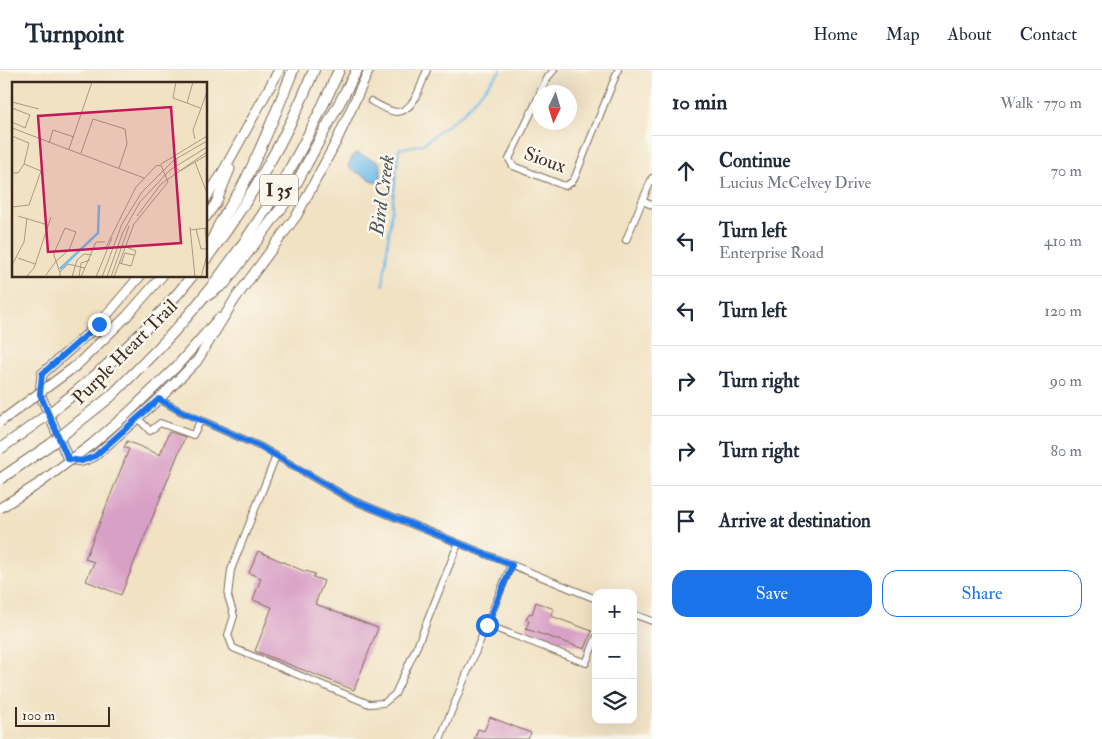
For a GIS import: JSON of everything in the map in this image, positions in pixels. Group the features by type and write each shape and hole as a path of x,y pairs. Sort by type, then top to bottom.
{"highway":[{"path":"208,254 213,234 241,189 267,134 293,70"},
{"name":"I 35","path":"208,257 249,199 266,171 301,102 314,70"},
{"name":"Purple Heart Trail","path":"0,479 51,444 110,397 172,334 201,300 255,227 282,185 315,122 339,70"},
{"path":"201,300 226,283 288,199 357,70"},
{"name":"Purple Heart Trail","path":"0,449 78,391 154,319 190,278"}],"main road":[{"path":"138,278 99,324 42,374 40,394 68,459 82,461 95,456 159,399 197,361 236,300 297,215 336,142 369,70"},
{"path":"208,195 246,130 276,71"},
{"path":"208,214 216,203 246,130"},
{"path":"0,422 77,365 127,316 160,278"},
{"path":"0,508 40,483 92,444 127,414 176,366 236,300"}],"street":[{"path":"371,101 394,112 403,111 413,102 427,70"},
{"path":"544,85 554,70"},
{"name":"Sioux","path":"532,110 509,159 513,166 565,186 572,182 618,70"},
{"path":"626,240 652,178"},
{"path":"642,201 652,205"},
{"path":"159,399 261,447 352,500 592,597"},
{"path":"138,418 150,431 160,423 193,435 201,420"},
{"path":"276,456 230,570 228,596 234,616 228,636 233,648 369,704 384,703 395,694 418,644 458,544"},
{"path":"440,739 512,565"},
{"path":"637,615 652,621"},
{"path":"487,625 586,663 592,648"}],"water":[{"path":"356,153 379,162 381,167 381,183 377,183 349,168 348,165"}],"building":[{"path":"169,432 185,437 121,595 86,581 94,562 85,559 129,449 124,448 127,441 160,455"},
{"path":"258,551 306,572 315,574 313,577 324,581 315,604 378,628 354,690 255,651 272,607 253,600 261,578 249,573"},
{"path":"536,602 554,609 551,616 592,631 585,649 526,629 529,621 526,620 529,613 532,614"},
{"path":"490,717 531,733 528,739 474,739 478,729 484,731"}],"waterway":[{"name":"Bird Creek","path":"383,285 399,149 423,144 462,114 501,70"}],"route":[{"path":"99,324 42,374 40,394 68,459 82,461 95,456 159,399 180,411 261,447 352,500 512,565 487,625"}]}
